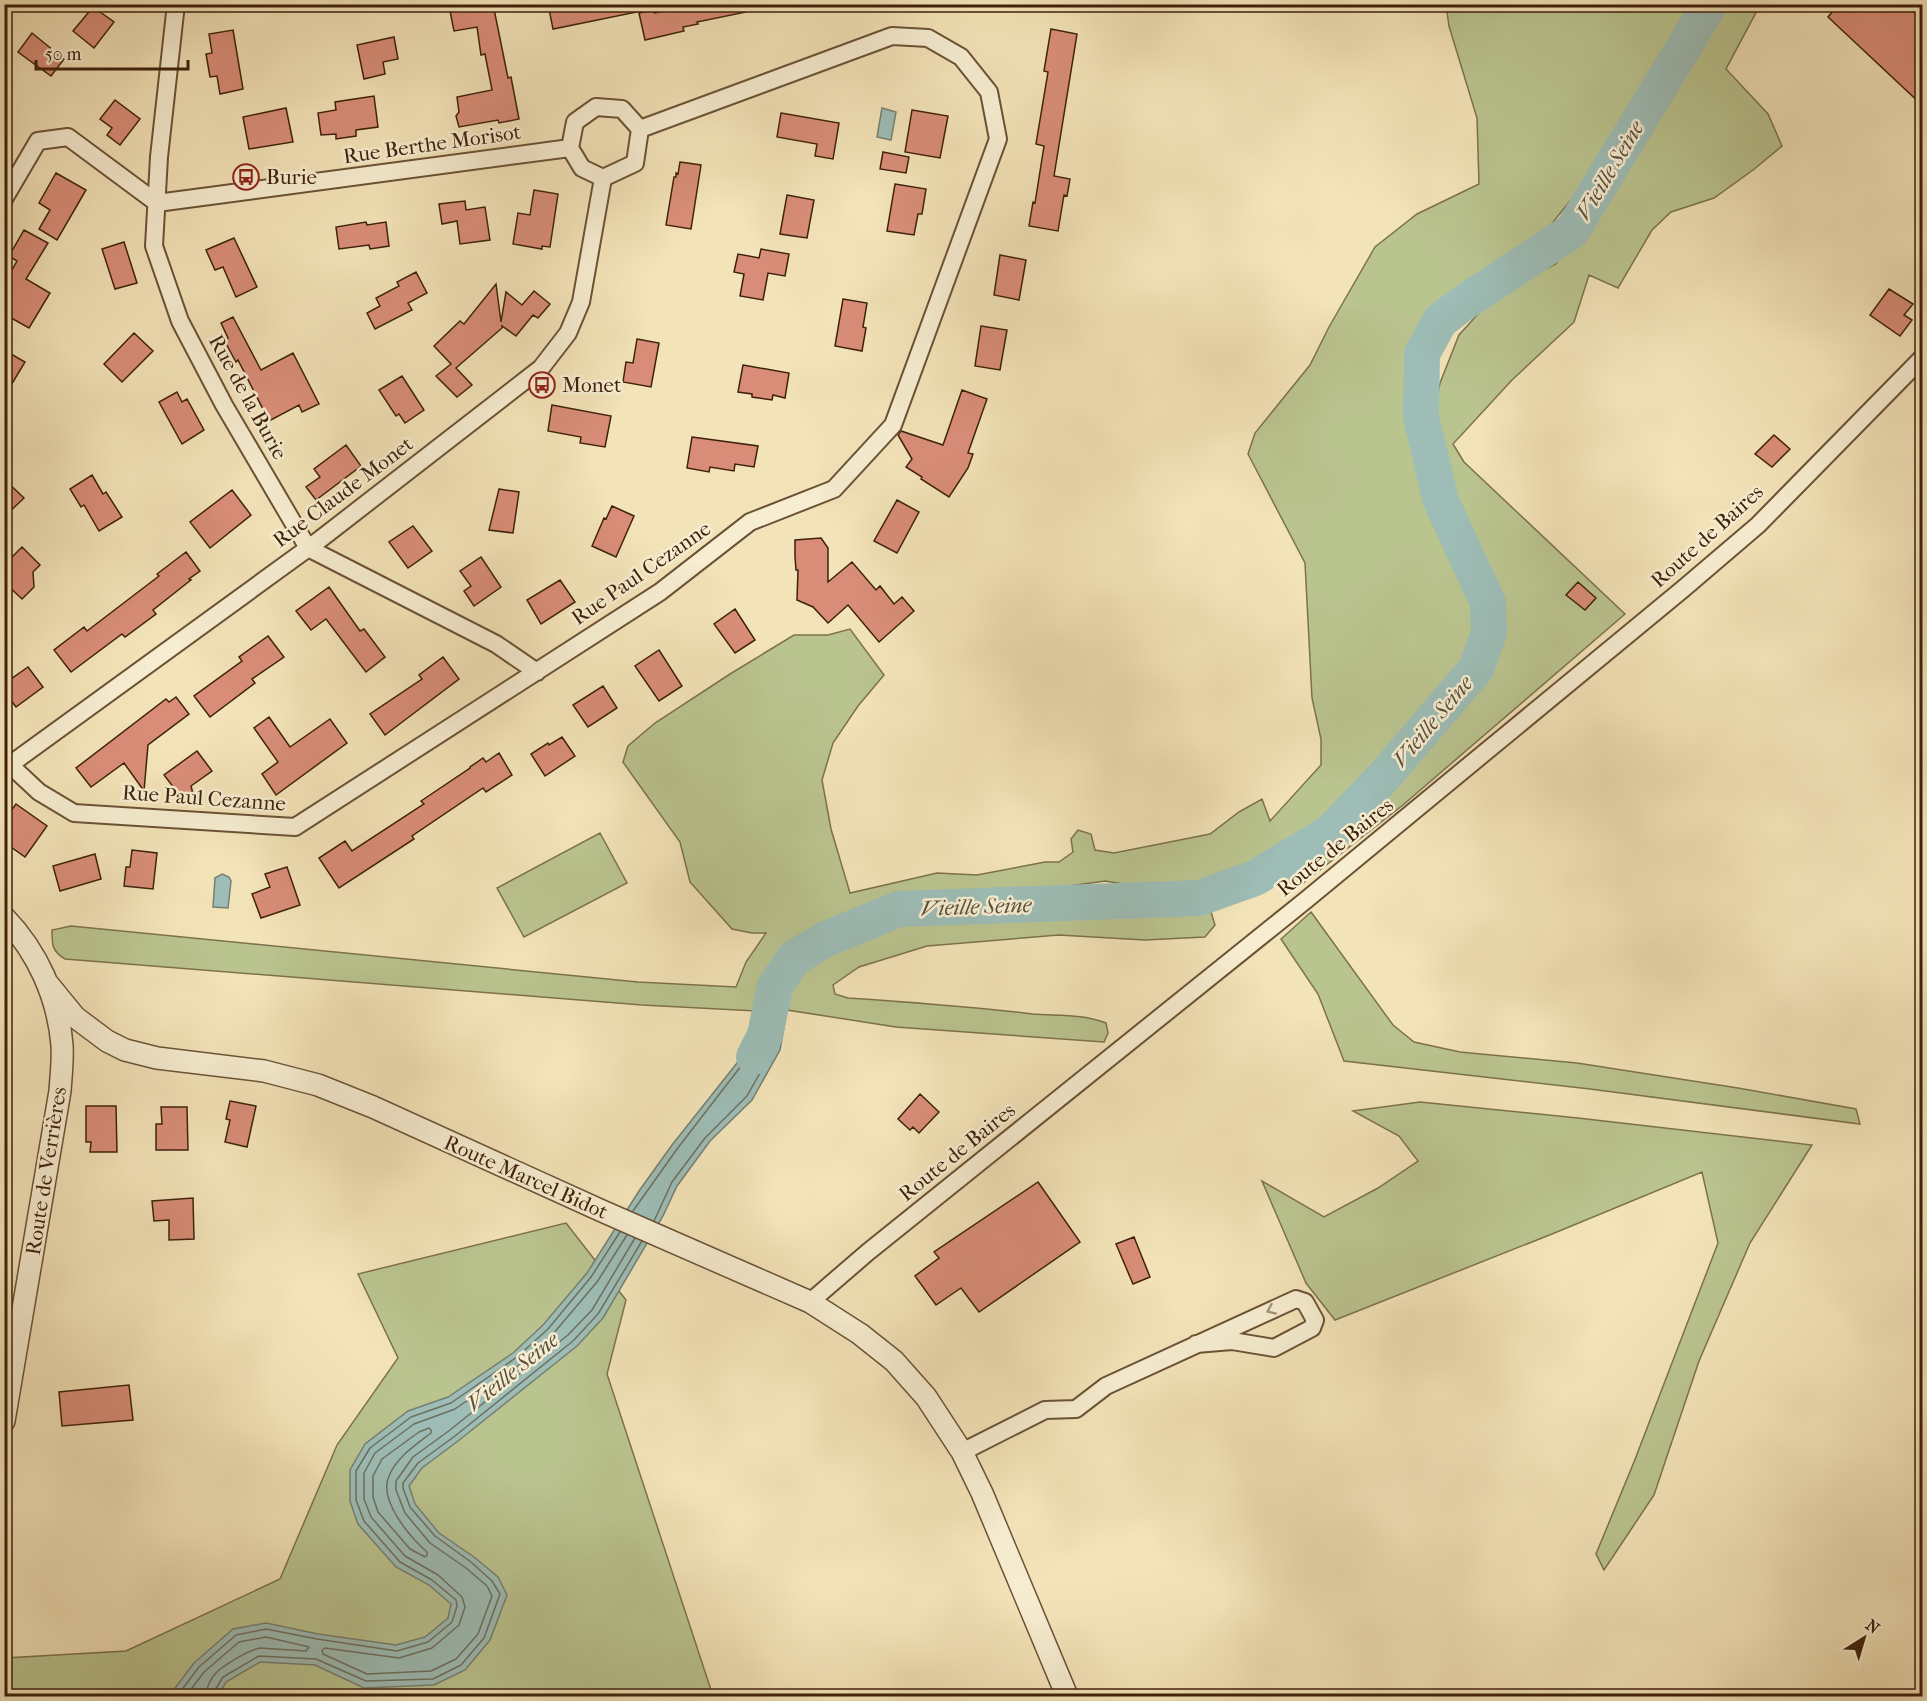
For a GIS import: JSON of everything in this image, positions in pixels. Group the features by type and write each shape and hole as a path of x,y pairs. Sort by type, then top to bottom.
{"street":[{"name":"Rue de la Burie","path":"176,4 159,156 154,246 180,321 224,405 308,548"},
{"name":"Rue Paul Cezanne","path":"7,767 39,792 74,813 295,827 660,592 750,522 834,489 893,425 998,139 989,92 961,57 928,38 892,36 640,129"},
{"path":"596,106 622,109 640,129 635,163 603,178 582,168 570,148 575,122 596,106"},
{"path":"4,199 38,141 68,137 157,203"},
{"name":"Rue Berthe Morisot","path":"157,203 570,148"},
{"name":"Rue Claude Monet","path":"7,767 308,548 541,368 568,333 581,302 603,178"},
{"name":"Route de Baires","path":"810,1302 868,1252 1306,900 1683,589 1758,525 1923,358"},
{"path":"308,548 496,644 537,672"},
{"name":"Route de Verrières","path":"4,1421 60,1091 62,1046 58,1020 48,984 27,944 11,923"},
{"name":"Route Marcel Bidot","path":"48,984 75,1017 107,1041 125,1050 156,1058 264,1071 318,1084 810,1302 860,1334 894,1361 926,1397 962,1452 982,1493 1067,1696"},
{"path":"962,1452 1045,1410 1076,1409 1106,1386 1196,1344 1296,1299 1305,1302 1315,1320 1312,1328 1274,1348 1232,1341 1196,1344"}],"green space":[{"path":"1446,5 1695,5 1582,186 1550,226 1466,281 1434,311 1412,348 1415,436 1432,508 1483,608 1482,639 1466,670 1410,739 1337,821 1300,845 1227,881 1174,892 1105,881 1025,892 922,897 842,919 792,947 771,969 756,1011 642,1005 65,959 55,950 52,930 71,926 638,982 736,987 746,962 766,933 732,929 690,882 680,842 623,762 628,746 655,723 794,635 828,635 850,629 884,675 858,706 833,743 822,780 831,829 850,893 937,873 977,875 1045,862 1059,862 1073,852 1071,839 1078,830 1091,834 1095,850 1114,853 1210,834 1239,812 1262,799 1270,821 1321,765 1321,739 1312,698 1305,563 1248,454 1255,433 1310,365 1375,247 1417,214 1479,184 1477,118 1449,26"},
{"path":"1722,5 1760,5 1726,69 1768,114 1782,146 1714,198 1671,212 1652,230 1618,288 1589,275 1574,322 1512,380 1453,444 1464,462 1625,614 1403,805 1302,884 1267,881 1300,862 1347,828 1479,681 1497,639 1496,602 1455,506 1432,420 1440,383 1459,335 1497,293 1556,264"},
{"path":"600,833 627,883 524,937 497,888"},
{"path":"1211,912 1215,925 1205,937 1145,940 1059,935 927,946 859,967 833,985 835,994 848,998 1088,1018 1106,1023 1108,1033 1104,1042 896,1027 787,1010 789,983 796,969 821,950 908,923 1051,915"},
{"path":"1311,912 1393,1025 1414,1042 1460,1052 1577,1063 1856,1109 1860,1124 1590,1089 1344,1061 1318,994 1281,939"},
{"path":"1420,1102 1812,1145 1750,1243 1699,1361 1654,1495 1604,1570 1596,1554 1718,1243 1702,1172 1335,1320 1306,1283 1262,1181 1324,1217 1378,1188 1418,1161 1399,1136 1353,1111"},
{"path":"566,1223 626,1300 607,1374 713,1696 5,1696 5,1658 126,1651 280,1579 337,1445 398,1358 358,1274"}],"water":[{"path":"882,108 896,112 891,140 877,137"},
{"path":"222,874 229,877 231,881 228,908 213,907 215,878"},
{"path":"787,1010 780,1050 752,1100 710,1141 677,1186 663,1216 603,1318 577,1346 422,1468 409,1486 415,1504 439,1533 498,1577 507,1595 490,1640 465,1670 434,1685 364,1688 315,1665 260,1662 226,1682 218,1696 169,1696 194,1663 233,1629 266,1623 318,1634 396,1645 425,1637 448,1618 451,1604 429,1585 396,1567 358,1524 350,1501 350,1470 365,1444 408,1411 448,1397 513,1353 543,1325 587,1273 639,1191 737,1063 747,1043 756,1011"}],"building":[{"path":"465,4 493,4 519,119 459,127 456,116 459,112 457,97 492,90 485,54 481,55 477,27 454,31 450,11 465,8"},
{"path":"548,4 637,4 637,12 553,29"},
{"path":"678,4 745,4 746,12 697,22 698,24 683,27 684,31 645,40 639,13 651,11 655,13 679,8"},
{"path":"1839,4 1906,4 1923,20 1923,106 1828,17"},
{"path":"93,7 114,22 94,48 73,31"},
{"path":"1051,29 1077,34 1054,176 1070,179 1067,196 1064,195 1058,231 1029,226 1044,146 1036,144 1048,72 1044,71"},
{"path":"233,30 243,89 220,94 217,76 210,77 206,54 212,53 209,34"},
{"path":"32,33 64,59 51,76 18,52"},
{"path":"394,37 398,59 383,62 385,74 364,79 357,45"},
{"path":"374,96 378,127 356,130 356,136 336,139 336,134 321,135 318,113 336,110 335,102"},
{"path":"115,100 140,119 120,145 107,135 112,128 100,119"},
{"path":"286,108 293,142 249,149 243,117"},
{"path":"912,110 948,116 940,158 905,152"},
{"path":"781,113 839,123 833,159 815,156 817,144 777,137"},
{"path":"883,152 909,157 906,173 880,169"},
{"path":"680,162 701,165 691,229 666,225 674,177 676,173 678,174"},
{"path":"56,173 86,190 57,240 39,229 50,210 39,203"},
{"path":"895,184 926,189 922,214 918,214 914,235 887,231"},
{"path":"534,190 558,194 550,247 542,246 542,249 513,244 518,213 530,215"},
{"path":"787,195 814,200 807,238 780,234"},
{"path":"465,201 466,210 485,207 490,240 460,244 457,221 442,224 439,204"},
{"path":"366,222 367,225 386,222 389,246 370,249 369,245 339,249 336,227"},
{"path":"24,230 48,243 26,279 50,293 29,328 4,314 4,284 17,261 9,256"},
{"path":"234,238 257,287 236,297 223,267 215,270 206,250"},
{"path":"124,242 137,283 115,289 102,249"},
{"path":"761,249 789,254 785,276 768,273 763,300 740,296 744,274 734,272 738,254 759,258"},
{"path":"1000,255 1026,260 1019,300 994,295"},
{"path":"416,272 427,293 408,303 412,310 375,329 367,313 380,306 376,298 399,286 397,282"},
{"path":"496,284 501,322 506,292 522,305 534,291 550,304 538,318 533,315 516,336 502,326 456,368 472,385 457,397 436,376 451,364 434,346 460,321 464,324"},
{"path":"1889,289 1913,304 1904,315 1912,320 1900,336 1870,315"},
{"path":"843,299 867,303 862,351 835,346"},
{"path":"233,317 261,370 293,353 319,404 302,412 299,405 269,421 238,360 236,362 224,340 228,338 221,323"},
{"path":"981,326 1007,330 1000,370 975,366"},
{"path":"134,333 153,351 122,382 104,364"},
{"path":"637,339 659,343 651,387 623,382 626,362 633,363"},
{"path":"4,350 25,362 4,397"},
{"path":"743,365 789,373 785,398 773,395 772,400 738,392"},
{"path":"402,376 424,410 405,423 399,414 396,416 379,390"},
{"path":"962,390 987,399 968,453 973,454 968,468 949,497 906,467 912,459 898,435 901,431 943,445"},
{"path":"177,392 182,402 187,399 204,430 182,444 159,402"},
{"path":"552,405 611,416 605,447 580,443 581,437 548,431"},
{"path":"1774,435 1790,449 1772,467 1755,454"},
{"path":"692,437 758,446 754,467 735,464 734,471 710,467 709,472 687,468"},
{"path":"346,445 361,466 316,500 306,487 320,477 314,469"},
{"path":"92,475 103,494 106,492 122,517 99,531 84,505 81,507 70,489"},
{"path":"4,479 24,498 4,517"},
{"path":"499,489 519,492 513,533 489,530"},
{"path":"232,490 251,515 210,548 190,522"},
{"path":"897,500 919,512 897,553 874,541"},
{"path":"612,506 634,516 616,557 592,546"},
{"path":"413,526 432,551 408,568 389,542"},
{"path":"821,538 828,548 828,582 852,562 876,590 880,586 894,604 902,597 914,611 879,642 848,605 828,623 813,607 797,600 798,570 796,570 795,540"},
{"path":"22,547 40,565 33,572 34,587 22,599 4,582 4,565"},
{"path":"186,552 200,571 153,610 156,614 125,637 122,634 71,672 54,650 84,627 87,631 159,576 157,574"},
{"path":"481,557 501,587 474,606 464,591 471,586 460,571"},
{"path":"560,580 575,602 541,624 527,600"},
{"path":"1578,582 1596,598 1585,610 1566,595"},
{"path":"329,587 360,631 364,629 385,657 366,672 326,619 311,630 296,611"},
{"path":"735,609 755,640 735,653 714,624"},
{"path":"268,636 284,657 252,679 255,683 210,717 194,696 242,661 239,657"},
{"path":"659,650 682,686 659,701 635,666"},
{"path":"443,657 459,679 385,735 370,714 422,679 419,675"},
{"path":"28,667 43,687 16,707 4,691 4,684"},
{"path":"603,686 617,708 588,727 573,705"},
{"path":"176,697 189,714 148,745 144,791 124,763 91,787 76,768 166,699 169,702"},
{"path":"269,717 290,747 330,719 347,743 276,795 262,774 278,762 254,728"},
{"path":"562,737 575,756 545,776 531,754"},
{"path":"197,751 212,771 191,786 196,805 177,792 164,775"},
{"path":"499,753 512,775 486,792 483,788 412,836 414,839 339,888 319,858 345,841 352,851 424,804 421,801 483,758 486,762"},
{"path":"16,804 47,826 25,857 4,842 4,820"},
{"path":"132,850 157,853 153,889 124,886 126,867 130,867"},
{"path":"95,854 101,879 60,891 53,866"},
{"path":"287,867 300,905 261,918 252,894 270,887 265,874"},
{"path":"920,1094 939,1112 919,1133 913,1127 910,1130 898,1119"},
{"path":"230,1101 256,1106 247,1147 225,1142 230,1120 226,1119"},
{"path":"86,1106 116,1106 117,1152 90,1152 91,1142 86,1142"},
{"path":"161,1107 187,1107 188,1150 156,1150 156,1124 162,1124"},
{"path":"1038,1182 1080,1242 979,1312 961,1288 936,1305 915,1276 939,1258 934,1252"},
{"path":"193,1198 194,1239 169,1240 169,1220 154,1221 152,1201"},
{"path":"1134,1237 1150,1277 1133,1284 1116,1244"},
{"path":"129,1385 133,1420 62,1426 59,1392"}],"waterway":[{"name":"Vieille Seine","path":"754,1057 765,1035 775,986 794,958 826,939 899,909 1199,898 1255,878 1331,832 1387,773 1476,669 1489,633 1488,603 1441,501 1421,417 1422,354 1440,321 1572,231 1710,4"}],"place":[{"name":"Burie","path":"246,177"},
{"name":"Monet","path":"542,385"}]}
